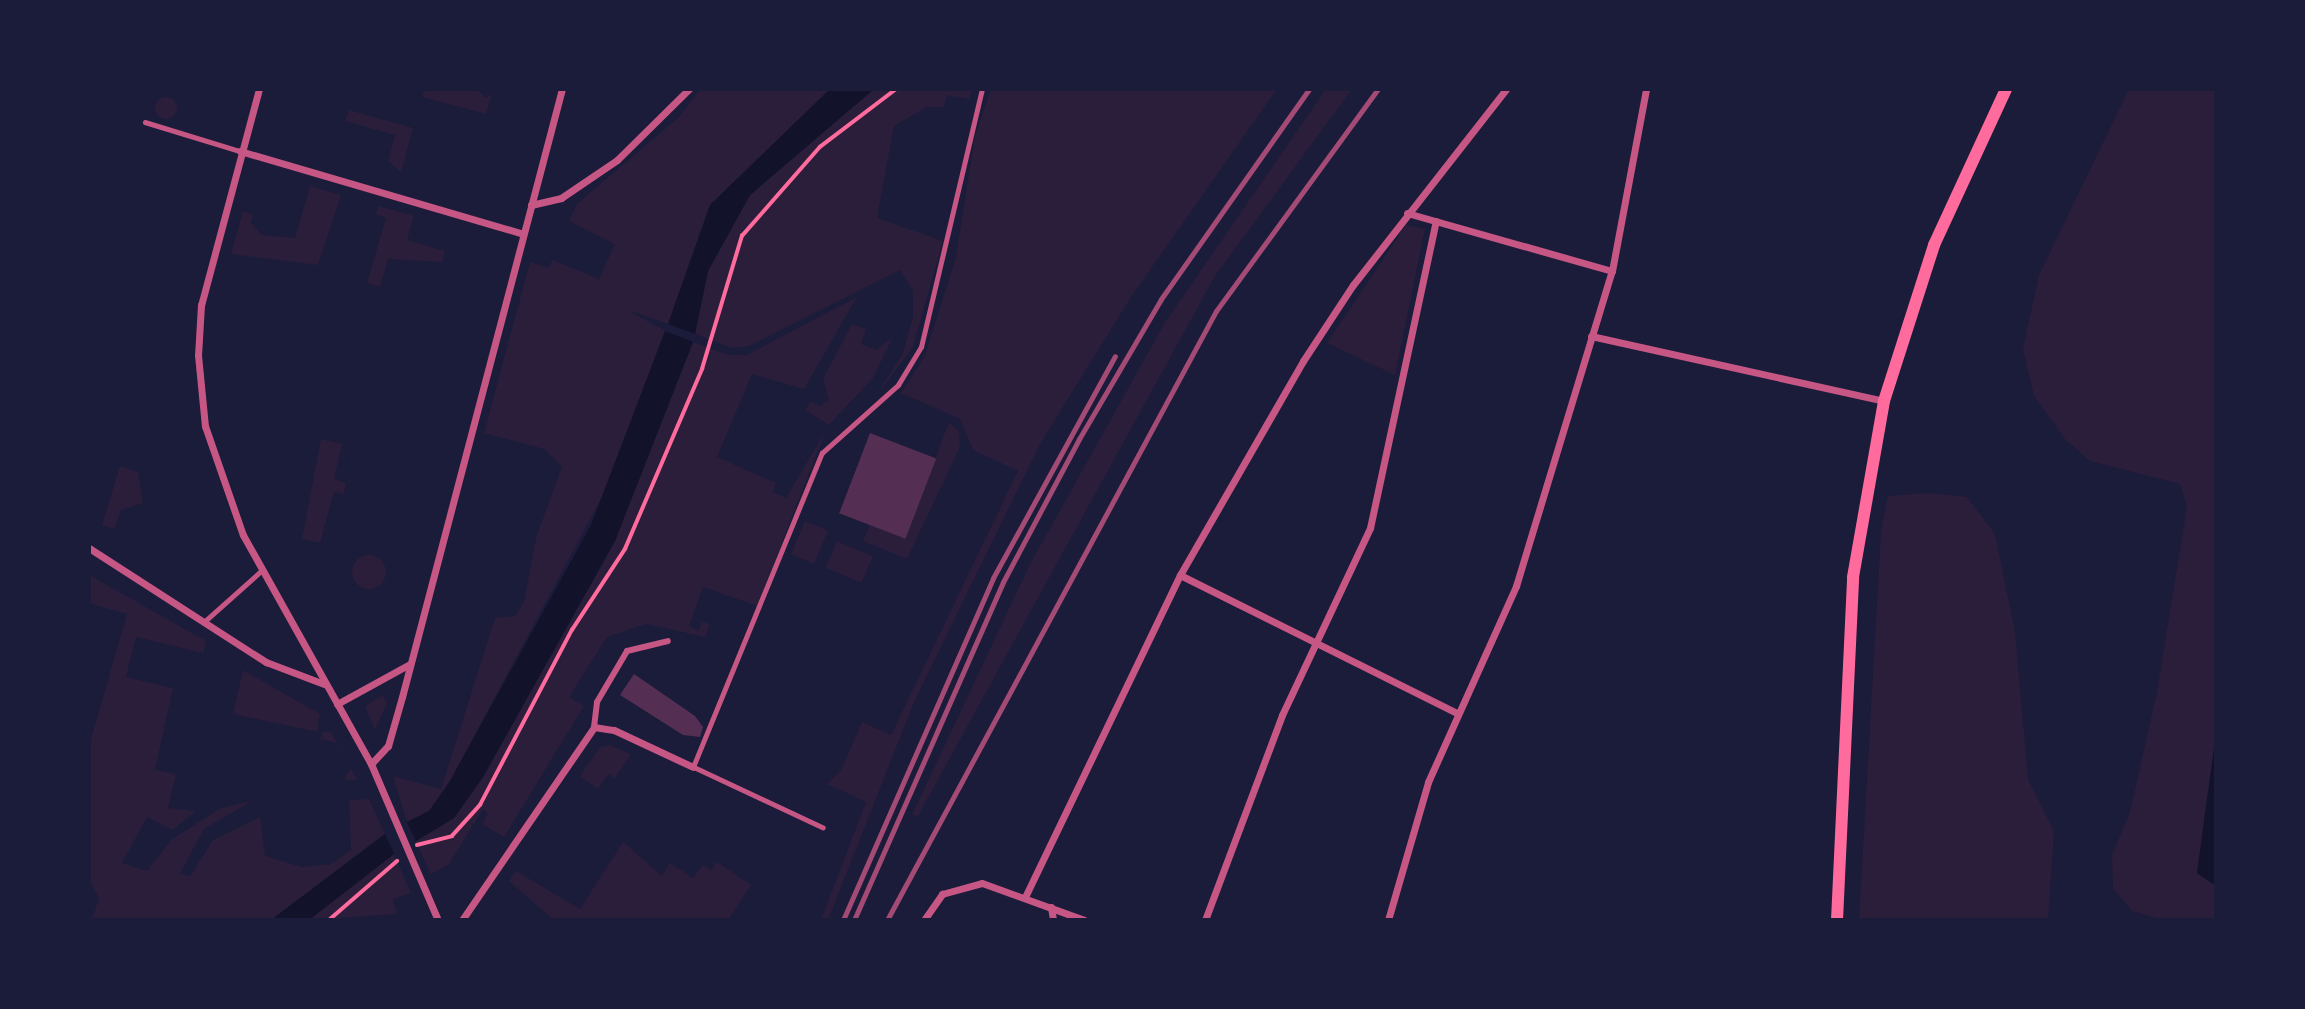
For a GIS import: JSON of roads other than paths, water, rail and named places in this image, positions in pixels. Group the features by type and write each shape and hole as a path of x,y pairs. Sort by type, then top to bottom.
{"main road":[{"path":"1837,920 1853,577 1884,401 1934,245 2006,89"}],"street":[{"path":"259,89 240,151 201,305 199,377 212,453 261,571 371,764 426,886 438,920"},
{"path":"371,764 388,746 562,89"},
{"path":"531,205 561,198 617,160 689,89"},
{"path":"1026,897 1180,575 1303,361 1407,213 1506,89"},
{"path":"1388,920 1428,782 1457,713 1513,598 1612,271 1646,89"},
{"path":"240,151 523,234"},
{"path":"1407,213 1612,271"},
{"path":"1205,920 1283,715 1370,528 1436,221"},
{"path":"1591,336 1884,401"},
{"path":"89,548 266,662 326,686"},
{"path":"1180,575 1457,713"},
{"path":"462,920 594,727 597,702 627,651 668,641"},
{"path":"337,704 408,664"},
{"path":"594,727 614,730 693,767"},
{"path":"924,920 954,886 982,883 1084,920"},
{"path":"1051,907 1053,920"}],"lane":[{"path":"823,828 693,767 822,453 898,385 920,346 982,89"},
{"path":"145,122 240,151"},
{"path":"204,622 261,571"}],"railway":[{"path":"854,920 1003,582 1079,439 1161,299 1309,89"},
{"path":"887,920 1216,311 1378,89"},
{"path":"843,920 993,578 1115,356"}]}
